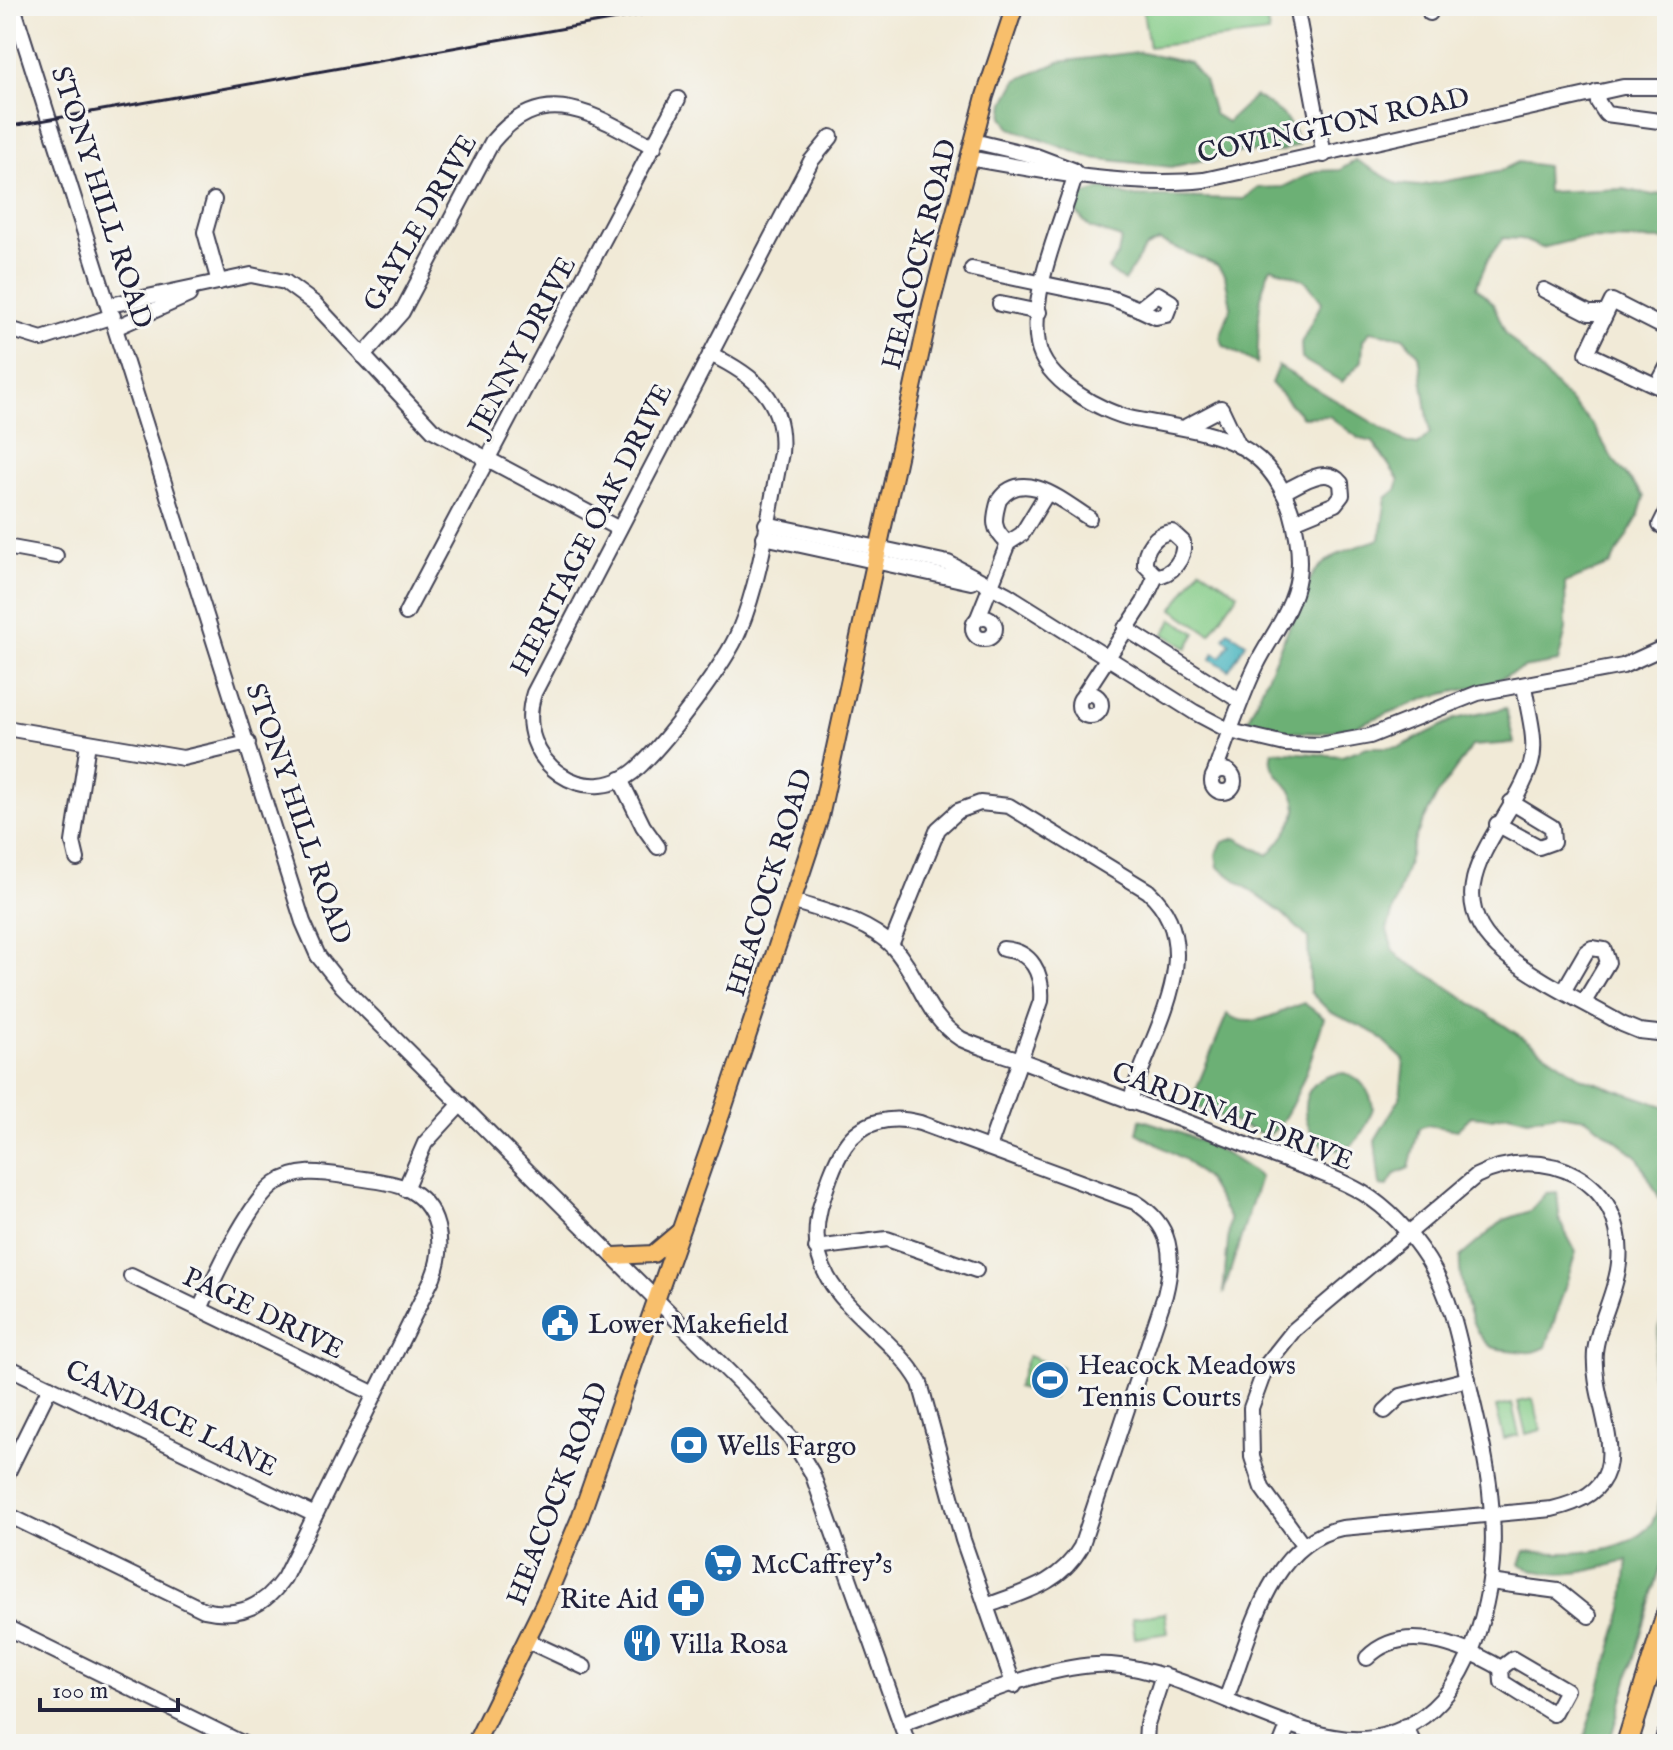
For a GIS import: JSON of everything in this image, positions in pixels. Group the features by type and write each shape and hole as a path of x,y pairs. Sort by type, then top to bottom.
{"highway":[{"path":"1627,1744 1667,1614"},
{"path":"1665,1744 1667,1737"}],"main road":[{"name":"HEACOCK ROAD","path":"475,1744 526,1640 580,1518 826,795 931,305 968,158 1015,6"},
{"path":"614,1256 653,1254 680,1231"}],"street":[{"name":"STONY HILL ROAD","path":"13,6 303,922 318,956 342,986 775,1419 802,1455 837,1540 908,1744"},
{"path":"1296,6 1324,155"},
{"name":"COVINGTON ROAD","path":"968,158 1035,172 1195,181 1324,155 1597,92 1633,85 1667,87"},
{"path":"1597,92 1598,102 1606,114 1667,122"},
{"name":"JENNY DRIVE","path":"406,613 489,462 678,99"},
{"name":"GAYLE DRIVE","path":"363,356 402,312 485,155 512,121 534,110 566,107 587,112 654,147"},
{"name":"HERITAGE OAK DRIVE","path":"620,779 587,784 554,771 539,755 529,725 534,693 811,161 831,137"},
{"name":"COVINGTON ROAD","path":"973,141 1036,156 1076,173"},
{"path":"1076,173 1043,283 1039,349 1061,380 1120,414 1214,433 1239,446 1262,464 1283,492 1294,521 1299,565 1294,595 1240,701 1215,772"},
{"path":"214,200 205,232 219,282"},
{"path":"972,269 1111,298 1139,309"},
{"path":"113,316 219,282 251,275 285,282 315,304 433,430 619,529"},
{"path":"6,328 42,339 219,282"},
{"path":"1544,290 1589,313 1604,313"},
{"path":"1667,329 1612,301 1587,353 1657,386 1667,367"},
{"path":"1000,304 1039,312"},
{"path":"658,847 643,826 620,779 642,764 655,749 730,650 743,621 781,453 778,414 758,382 710,354"},
{"path":"1187,426 1221,408 1239,446"},
{"path":"1283,492 1323,474 1333,475 1341,483 1342,495 1335,504 1294,521"},
{"path":"1008,543 995,531 994,523 1003,495 1029,485 1089,518"},
{"path":"977,620 1008,543 1022,534 1047,493"},
{"path":"1667,511 1660,525 1667,529"},
{"path":"765,531 877,555 948,563 992,586 1230,731 1285,744 1341,742 1383,732 1463,697 1623,666 1667,646"},
{"path":"6,547 56,556"},
{"path":"1084,694 1144,602 1156,576"},
{"path":"1125,628 1240,701"},
{"path":"1524,685 1533,753 1526,775 1481,853 1474,879 1474,900 1479,921 1507,956 1630,1028 1667,1034"},
{"path":"6,728 183,758 248,743"},
{"path":"77,859 73,842 88,743"},
{"path":"1497,824 1539,847 1553,842 1552,827 1511,802"},
{"path":"891,945 938,829 958,811 980,803 1009,806 1148,891 1161,903 1173,923 1178,960 1130,1102"},
{"path":"1667,814 1667,822"},
{"name":"CARDINAL DRIVE","path":"792,901 868,929 891,945 931,1012 952,1033 1345,1184 1375,1202 1408,1233 1427,1258 1445,1293 1468,1379 1493,1514 1490,1582 1472,1651 1461,1675 1442,1700 1405,1726 1372,1738 1322,1736 1163,1675 1133,1667 1095,1665 1056,1671 901,1724"},
{"path":"1564,990 1586,952 1592,948 1604,950 1607,965 1584,1002"},
{"path":"989,1148 1039,1013 1041,985 1038,972 1026,956 1017,950 1003,949"},
{"path":"405,1189 425,1143 461,1104"},
{"path":"986,1606 1056,1578 1073,1562 1081,1547 1165,1295 1172,1259 1163,1227 1135,1202 911,1120 885,1119 867,1126 851,1138 838,1158 818,1217 816,1248 821,1268 835,1290 890,1344 920,1383 963,1540 986,1606 1014,1686"},
{"path":"1226,1699 1275,1576 1302,1543 1314,1535 1342,1528 1570,1505 1589,1494 1608,1466 1611,1443 1595,1350 1619,1264 1614,1224 1603,1200 1576,1175 1543,1162 1516,1161 1476,1176 1294,1330 1274,1352 1255,1393 1250,1441 1257,1477 1302,1543"},
{"path":"6,1514 204,1610 227,1614 257,1605 275,1591 315,1515 441,1255 436,1221 421,1200 405,1189 314,1172 281,1179 255,1205 200,1309"},
{"path":"816,1248 887,1239 976,1270"},
{"name":"PAGE DRIVE","path":"131,1276 375,1394"},
{"name":"CANDACE LANE","path":"6,1366 315,1515"},
{"path":"1385,1411 1401,1396 1468,1379"},
{"path":"6,1476 50,1387"},
{"path":"1490,1582 1558,1591 1589,1616"},
{"path":"6,1627 244,1744"},
{"path":"1367,1658 1385,1643 1404,1638 1472,1651 1501,1668"},
{"path":"526,1640 584,1667"},
{"path":"1513,1659 1566,1690 1553,1714 1502,1682 1501,1668 1513,1659"},
{"path":"1146,1744 1147,1724 1163,1675"},
{"path":"1281,1744 1289,1724"},
{"path":"1405,1726 1414,1744"}],"green space":[{"path":"1142,6 1264,6 1269,33 1149,47"},
{"path":"1137,52 1190,63 1204,80 1214,114 1227,122 1255,96 1288,121 1298,145 1279,152 1241,152 1171,167 1091,158 1010,128 1003,117 1005,102 1017,80 1059,62"},
{"path":"1356,160 1398,184 1418,186 1498,172 1518,162 1546,166 1547,192 1623,189 1653,195 1667,193 1667,240 1577,239 1542,248 1521,239 1503,238 1488,259 1476,287 1493,303 1506,334 1593,425 1612,458 1644,497 1638,517 1610,565 1565,583 1566,630 1558,662 1523,668 1489,684 1430,697 1355,726 1320,733 1270,731 1246,724 1311,578 1332,558 1380,539 1386,498 1396,490 1399,480 1373,442 1360,439 1329,416 1302,417 1271,383 1278,366 1407,443 1418,445 1430,433 1419,355 1403,337 1370,331 1363,340 1362,361 1342,382 1302,359 1301,343 1322,302 1305,280 1271,267 1260,302 1257,364 1224,346 1220,338 1231,306 1225,276 1217,265 1159,241 1146,247 1124,281 1108,269 1118,255 1121,238 1090,228 1075,211 1079,196 1104,188 1127,196 1243,199 1258,188 1283,187 1316,171 1340,170"},
{"path":"1200,568 1238,593 1210,634 1173,609"},
{"path":"1173,619 1196,633 1187,648 1164,634"},
{"path":"1506,708 1514,743 1472,746 1437,795 1416,836 1387,930 1393,950 1400,958 1582,1078 1667,1107 1667,1212 1637,1156 1586,1118 1558,1114 1528,1119 1508,1114 1492,1118 1471,1116 1457,1130 1427,1125 1419,1128 1409,1168 1395,1174 1387,1187 1380,1186 1375,1140 1400,1098 1404,1060 1375,1033 1330,1012 1310,992 1308,938 1283,914 1218,867 1216,854 1223,842 1236,838 1268,855 1287,831 1295,814 1296,801 1272,764 1273,751 1342,756 1367,747 1400,747 1455,719"},
{"path":"1304,1003 1324,1018 1302,1083 1277,1128 1267,1136 1190,1104 1227,1014 1236,1019 1255,1021"},
{"path":"1344,1073 1364,1086 1373,1108 1358,1138 1342,1149 1326,1146 1313,1134 1306,1116 1307,1097 1319,1081"},
{"path":"1140,1119 1203,1142 1260,1177 1223,1294 1230,1219 1207,1180 1185,1160 1137,1133"},
{"path":"1557,1192 1560,1222 1576,1252 1546,1347 1528,1352 1492,1347 1477,1331 1467,1306 1460,1257 1504,1220 1530,1211 1546,1193"},
{"path":"1667,1304 1667,1416 1651,1373 1663,1310"},
{"name":"Heacock Meadows Tennis Courts","path":"1028,1356 1042,1361 1032,1392 1017,1387"},
{"name":"Heacock Meadows Tennis Courts","path":"1048,1362 1062,1367 1052,1398 1037,1393"},
{"path":"1533,1399 1541,1430 1526,1434 1518,1402"},
{"path":"1512,1404 1519,1435 1504,1439 1496,1407"},
{"path":"1667,1473 1667,1545 1609,1744 1583,1744 1623,1609 1628,1560 1588,1571 1560,1574 1533,1570 1520,1564 1525,1551 1590,1551 1624,1543 1638,1536 1655,1515"},
{"path":"1165,1613 1168,1633 1135,1638 1132,1618"}],"water":[{"path":"1228,631 1246,643 1229,670 1211,659 1214,653 1221,657 1230,643 1224,638"}],"railway":[{"path":"6,127 690,6"}],"place":[{"name":"Lower Makefield","path":"560,1323"},
{"name":"Heacock Meadows Tennis Courts","path":"1050,1380"},
{"name":"Wells Fargo","path":"689,1445"},
{"name":"McCaffrey's","path":"723,1563"},
{"name":"Rite Aid","path":"686,1598"},
{"name":"Villa Rosa","path":"642,1643"}]}
